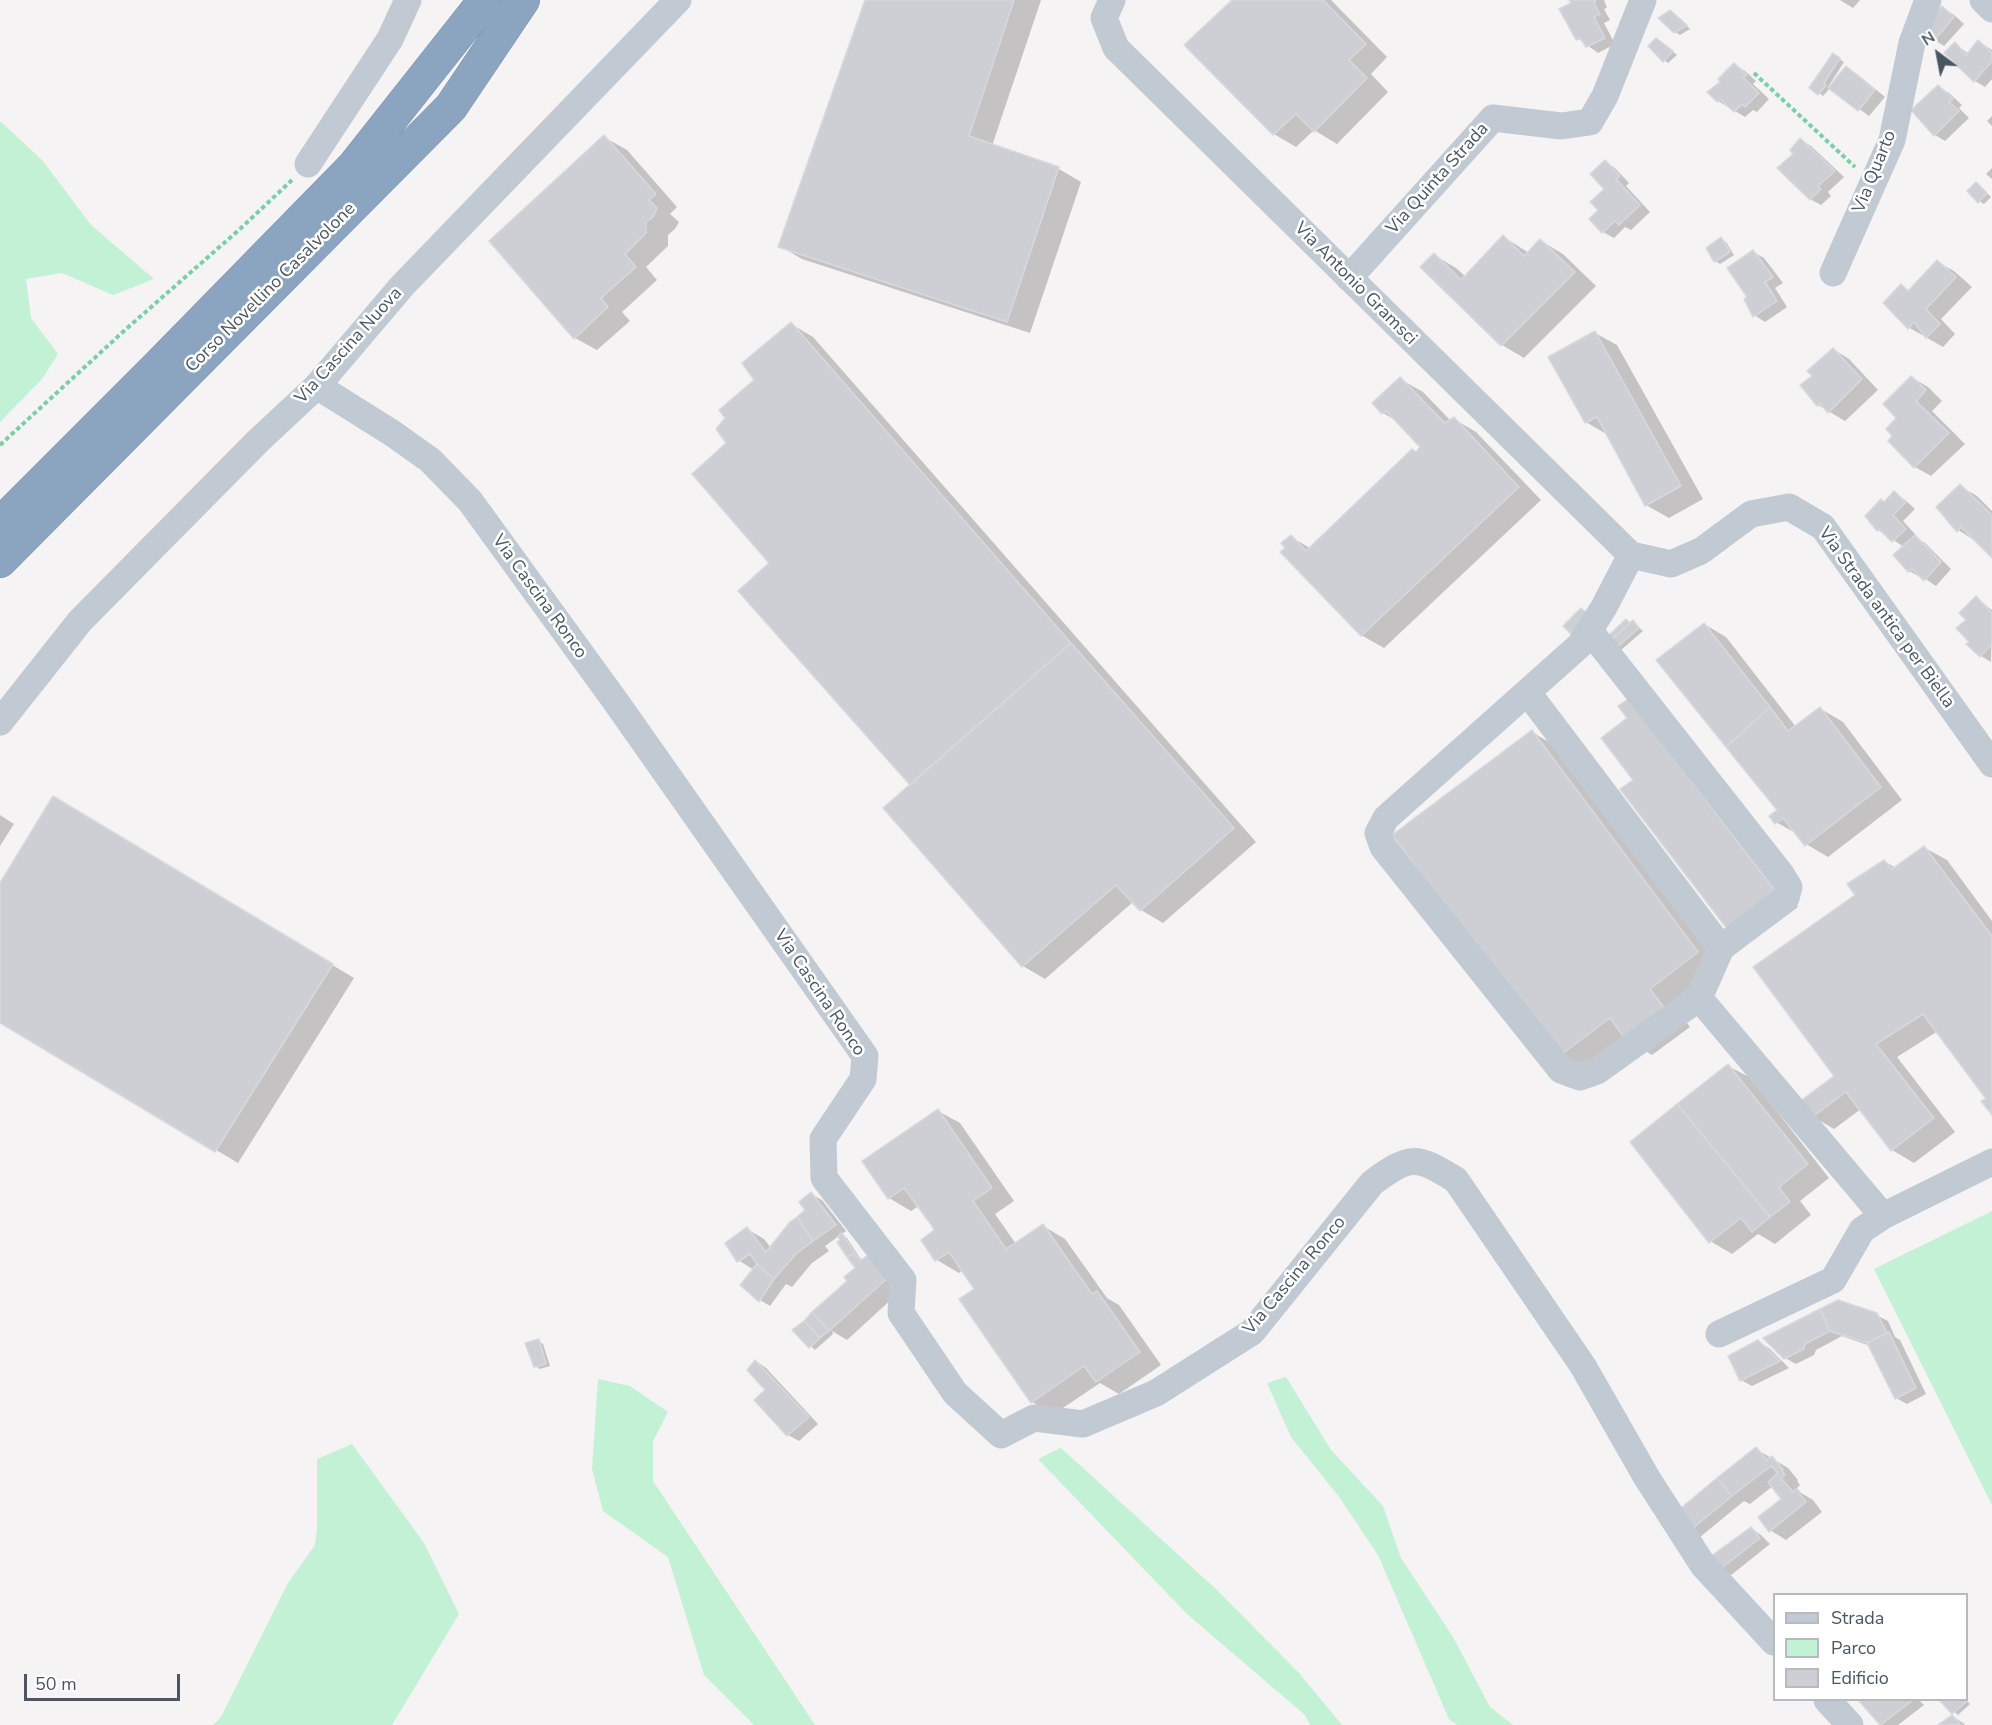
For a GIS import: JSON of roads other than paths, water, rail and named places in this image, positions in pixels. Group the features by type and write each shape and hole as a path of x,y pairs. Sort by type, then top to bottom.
{"highway":[{"path":"369,146 467,0"},
{"name":"Corso Novellino Casalvolone","path":"0,524 353,166 485,0"},
{"name":"Corso Novellino Casalvolone","path":"0,561 451,107 523,0"}],"street":[{"path":"308,164 390,39 408,0"},
{"name":"Via Cascina Nuova","path":"0,722 80,621 258,441 317,386 402,286 678,0"},
{"name":"Via Antonio Gramsci","path":"1112,0 1104,18 1116,48 1631,555"},
{"name":"Via Quinta Strada","path":"1349,278 1493,118 1561,126 1590,122 1605,96 1642,0"},
{"name":"Via Quarto","path":"1833,273 1892,140 1912,43 1928,0"},
{"path":"1983,0 1992,9"},
{"name":"Via Cascina Ronco","path":"317,386 392,432 430,460 470,501 616,702 865,1056 863,1079 823,1139 824,1178 903,1280 901,1313 955,1393 1001,1435 1034,1418 1083,1424 1156,1393 1204,1363 1252,1332 1372,1183 1409,1161 1431,1165 1456,1180 1583,1366 1647,1478 1703,1565 1773,1641"},
{"name":"Via Strada antica per Biella","path":"1631,555 1671,564 1701,551 1751,514 1789,507 1823,526 1992,764"},
{"path":"1590,632 1782,874 1789,887 1786,898 1721,948 1699,998 1597,1071 1580,1077 1561,1070 1383,847 1378,833 1386,819 1580,645 1590,632 1631,555"},
{"path":"1527,693 1721,948"},
{"path":"1699,998 1883,1216"},
{"path":"1719,1335 1833,1280 1862,1230 1883,1216 1992,1162"},
{"path":"1828,1701 1850,1725"}]}
